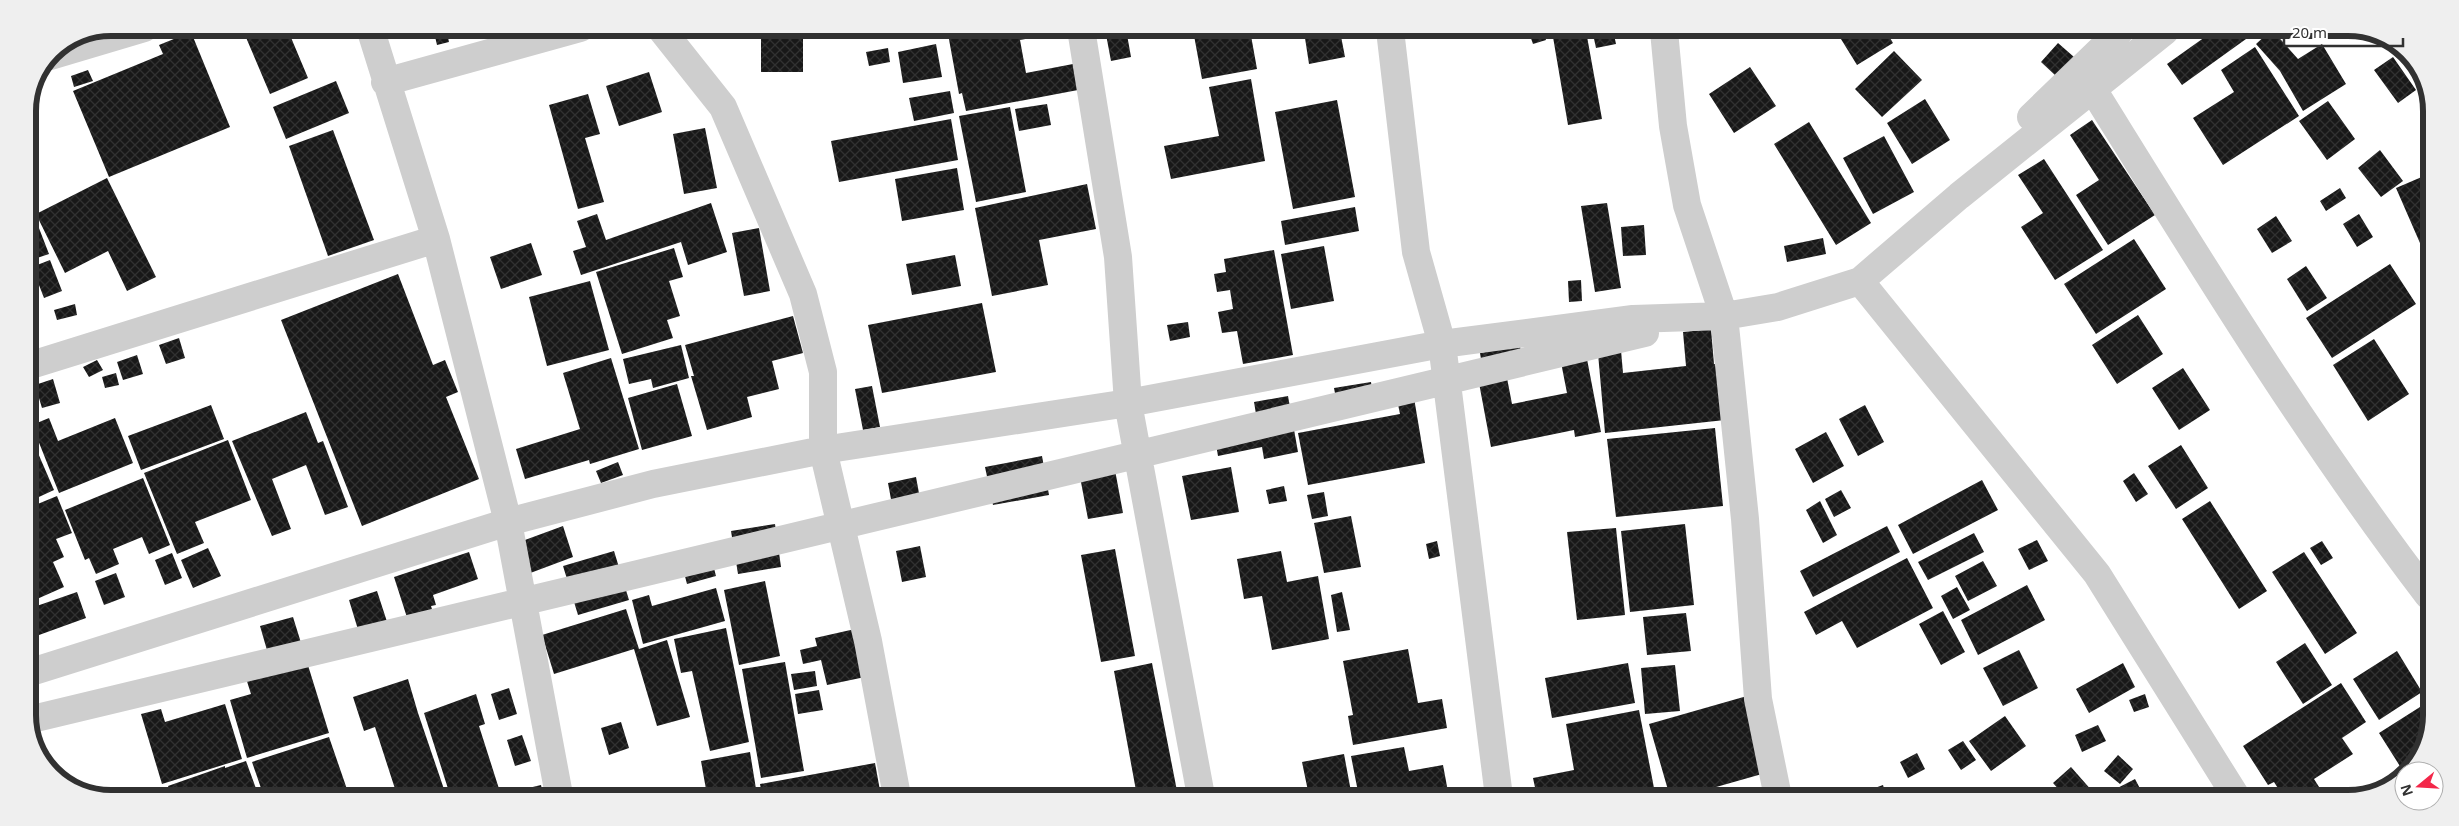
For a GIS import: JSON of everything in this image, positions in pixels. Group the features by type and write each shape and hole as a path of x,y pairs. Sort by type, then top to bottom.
{"street":[{"path":"68,51 117,36"},
{"path":"372,36 385,82 436,239 508,522 558,790"},
{"path":"385,82 551,36"},
{"path":"667,36 723,107 804,294 823,372 823,450 868,641 896,790"},
{"path":"1082,36 1118,257 1128,403 1200,790"},
{"path":"1391,36 1416,252 1442,344 1498,790"},
{"path":"1665,36 1673,126 1687,205 1724,316 1745,519 1758,699 1777,790"},
{"path":"36,718 1860,281 2115,36"},
{"path":"36,670 508,522 654,484 823,450 1128,403 1442,344 1634,319 1724,316 1778,307 1860,281 1959,196 2092,88 2160,36"},
{"path":"2092,88 2235,318 2377,528 2423,588"},
{"path":"36,364 436,239"},
{"path":"1860,281 2097,574 2232,790"}],"building":[{"path":"181,36 193,36 230,127 109,177 73,91 163,54 159,45"},
{"path":"245,36 290,36 308,78 270,94"},
{"path":"435,36 448,36 449,42 437,45"},
{"path":"761,36 803,36 803,72 761,72"},
{"path":"948,36 1042,36 1020,40 1026,73 1073,64 1078,90 966,111 962,93 959,94"},
{"path":"1106,36 1127,36 1131,57 1111,61"},
{"path":"1194,36 1251,36 1257,69 1202,79"},
{"path":"1341,36 1345,57 1309,64 1305,38"},
{"path":"1530,36 1545,36 1546,40 1533,44"},
{"path":"1587,36 1602,119 1568,125 1553,37"},
{"path":"1593,36 1614,36 1616,44 1596,48"},
{"path":"1839,36 1889,36 1893,43 1857,65"},
{"path":"2206,36 2244,36 2246,39 2182,85 2167,64"},
{"path":"2265,36 2278,36 2298,59 2322,44 2346,84 2303,111 2280,71 2256,44"},
{"path":"2058,43 2074,57 2056,76 2041,62"},
{"path":"936,44 942,77 903,83 898,52"},
{"path":"2255,47 2299,116 2223,165 2193,118 2234,92 2221,70"},
{"path":"888,48 890,62 869,66 866,52"},
{"path":"1894,51 1922,80 1882,117 1855,89"},
{"path":"2393,57 2416,90 2398,103 2374,70"},
{"path":"1750,67 1776,106 1734,133 1709,94"},
{"path":"88,70 93,81 74,87 71,76"},
{"path":"649,72 662,112 619,126 606,86"},
{"path":"1251,79 1265,161 1171,179 1164,146 1219,136 1209,87"},
{"path":"336,81 349,113 286,139 273,107"},
{"path":"950,91 954,113 914,121 909,98"},
{"path":"588,94 600,134 585,138 604,202 578,209 549,105"},
{"path":"1925,99 1950,140 1912,164 1887,123"},
{"path":"1337,100 1355,197 1293,209 1275,112"},
{"path":"2328,101 2355,139 2327,160 2299,121"},
{"path":"1047,104 1051,125 1019,131 1015,109"},
{"path":"1010,107 1026,192 976,202 959,116"},
{"path":"951,119 958,160 839,182 831,141"},
{"path":"2092,120 2155,215 2108,245 2076,195 2099,180 2070,135"},
{"path":"1809,122 1871,223 1836,245 1774,144"},
{"path":"705,128 717,188 684,194 673,134"},
{"path":"333,130 374,240 328,256 289,146"},
{"path":"1884,136 1914,192 1873,214 1843,158"},
{"path":"2380,150 2403,181 2381,197 2358,168"},
{"path":"2044,159 2103,250 2055,280 2021,227 2043,213 2018,175"},
{"path":"957,168 964,210 902,221 895,179"},
{"path":"2423,176 2423,250 2396,188"},
{"path":"107,178 156,277 127,291 108,251 65,273 36,214"},
{"path":"1087,184 1096,229 1039,240 1048,285 992,296 975,208"},
{"path":"2340,188 2346,198 2326,211 2320,201"},
{"path":"711,203 727,252 688,265 681,242 581,275 573,251 586,247 577,221 597,214 606,240"},
{"path":"1607,203 1621,288 1595,292 1581,206"},
{"path":"1355,207 1359,231 1285,245 1281,221"},
{"path":"2359,214 2373,237 2357,247 2343,224"},
{"path":"2276,216 2292,241 2272,253 2257,229"},
{"path":"36,220 49,254 36,258"},
{"path":"1644,225 1646,255 1623,256 1621,227"},
{"path":"759,228 770,291 744,296 732,233"},
{"path":"1823,238 1826,254 1787,262 1784,246"},
{"path":"2134,239 2166,289 2096,334 2064,284"},
{"path":"531,243 542,275 501,289 490,257"},
{"path":"1324,246 1334,301 1291,309 1281,254"},
{"path":"674,248 683,277 669,281 680,316 667,320 673,338 622,354 596,272"},
{"path":"1274,250 1293,355 1243,364 1237,331 1222,333 1218,312 1233,309 1230,290 1217,292 1214,274 1226,272 1224,259"},
{"path":"955,255 961,286 912,295 906,264"},
{"path":"50,260 62,291 44,298 36,277 36,265"},
{"path":"2390,264 2416,304 2332,358 2306,318"},
{"path":"2306,266 2327,298 2307,311 2287,279"},
{"path":"398,274 433,365 445,360 458,392 446,397 479,479 362,526 281,320"},
{"path":"1581,280 1582,301 1569,302 1568,281"},
{"path":"590,281 609,350 547,366 529,297"},
{"path":"982,303 996,372 882,393 868,325"},
{"path":"75,304 77,315 57,320 54,310"},
{"path":"2138,315 2163,354 2117,384 2092,345"},
{"path":"793,316 803,353 772,361 779,389 747,397 752,417 707,430 691,376 694,376 685,345"},
{"path":"1188,322 1190,337 1170,341 1167,325"},
{"path":"1711,329 1714,364 1719,364 1725,420 1605,433 1597,342 1620,339 1623,373 1686,366 1683,332"},
{"path":"1582,333 1601,432 1575,437 1574,430 1491,447 1479,383 1485,383 1480,353 1520,346 1525,375 1507,378 1512,404 1567,393 1556,337"},
{"path":"179,338 185,358 166,364 159,345"},
{"path":"2374,339 2409,394 2368,421 2333,365"},
{"path":"681,345 689,378 653,388 651,379 629,384 623,359"},
{"path":"137,355 143,374 123,380 117,362"},
{"path":"611,358 639,449 590,464 589,460 525,479 516,449 580,429 563,373"},
{"path":"97,360 103,370 89,377 83,367"},
{"path":"2183,368 2210,410 2179,430 2152,388"},
{"path":"116,373 119,385 105,388 102,377"},
{"path":"53,379 60,403 42,408 36,385"},
{"path":"1371,382 1374,403 1338,409 1334,388"},
{"path":"677,384 692,436 642,450 628,398"},
{"path":"872,386 880,427 863,430 855,389"},
{"path":"1413,392 1425,463 1308,485 1298,433 1400,414 1396,395"},
{"path":"1288,396 1298,452 1264,459 1262,447 1218,456 1213,428 1257,420 1254,402"},
{"path":"211,405 224,439 141,470 128,436"},
{"path":"1865,405 1884,442 1858,456 1839,419"},
{"path":"306,412 318,443 323,441 348,507 325,515 306,465 272,479 291,529 272,536 232,441"},
{"path":"49,418 58,441 115,418 133,463 59,493 36,435 36,423"},
{"path":"1715,428 1723,506 1616,517 1607,439"},
{"path":"1826,432 1844,466 1813,483 1795,449"},
{"path":"228,440 251,500 195,522 204,543 177,554 144,473"},
{"path":"2181,445 2208,488 2176,509 2148,466"},
{"path":"36,448 54,490 36,498"},
{"path":"1112,454 1123,513 1088,519 1077,461"},
{"path":"1042,456 1049,495 993,505 985,467"},
{"path":"618,462 623,475 601,483 596,471"},
{"path":"1231,467 1239,512 1191,520 1182,476"},
{"path":"2134,473 2148,494 2136,502 2123,481"},
{"path":"916,477 921,504 893,510 888,483"},
{"path":"143,478 170,545 149,554 142,537 113,549 119,564 96,574 89,558 85,560 65,510"},
{"path":"1982,480 1998,510 1913,554 1898,525"},
{"path":"1284,486 1287,501 1269,504 1266,490"},
{"path":"1841,490 1851,508 1834,517 1825,499"},
{"path":"1324,492 1328,516 1312,519 1307,495"},
{"path":"57,496 72,533 56,539 64,557 53,562 64,587 36,599 36,505"},
{"path":"1820,501 1837,535 1823,543 1806,510"},
{"path":"2210,501 2267,591 2239,609 2182,519"},
{"path":"1351,516 1361,567 1324,573 1314,523"},
{"path":"775,524 781,567 738,574 731,531"},
{"path":"1685,524 1694,605 1630,612 1621,531"},
{"path":"563,526 573,557 525,575 514,544"},
{"path":"1887,526 1900,552 1813,597 1800,571"},
{"path":"1616,528 1625,615 1577,620 1567,532"},
{"path":"1974,533 1984,552 1928,580 1918,562"},
{"path":"2037,540 2048,561 2029,570 2018,549"},
{"path":"1437,541 1440,556 1429,559 1426,544"},
{"path":"2322,541 2333,558 2321,565 2310,548"},
{"path":"920,546 926,577 902,582 896,551"},
{"path":"208,548 221,576 193,588 181,560"},
{"path":"1115,549 1135,656 1101,662 1081,555"},
{"path":"614,551 629,600 578,615 563,566"},
{"path":"1281,551 1287,582 1318,576 1329,639 1272,650 1262,596 1244,599 1237,559"},
{"path":"469,552 478,579 433,595 436,605 431,606 438,627 413,636 394,577"},
{"path":"2304,552 2357,633 2325,654 2272,572"},
{"path":"172,553 182,578 165,585 155,560"},
{"path":"710,553 716,576 687,584 681,561"},
{"path":"1907,558 1933,608 1857,648 1842,621 1816,635 1804,612"},
{"path":"1983,561 1997,586 1968,601 1955,576"},
{"path":"116,573 125,597 104,605 95,581"},
{"path":"765,581 780,656 739,665 724,590"},
{"path":"2027,585 2045,620 1978,655 1961,620"},
{"path":"1957,587 1970,610 1953,619 1941,596"},
{"path":"716,588 725,621 643,644 632,600 649,595 652,606"},
{"path":"377,591 392,637 363,646 349,600"},
{"path":"77,592 86,618 36,636 36,606"},
{"path":"1342,592 1350,630 1337,632 1331,595"},
{"path":"626,609 639,649 667,640 690,717 657,726 634,649 554,674 542,635"},
{"path":"1943,611 1965,652 1941,665 1919,624"},
{"path":"1686,613 1691,651 1647,655 1643,617"},
{"path":"293,617 329,733 247,758 230,700 251,694 244,672 271,664 260,626"},
{"path":"726,628 749,742 710,751 692,671 681,673 674,639"},
{"path":"855,629 865,677 827,685 821,660 803,664 800,650 817,646 815,638"},
{"path":"2305,643 2332,685 2303,704 2276,662"},
{"path":"1408,649 1418,703 1442,699 1447,728 1353,745 1348,716 1353,715 1343,661"},
{"path":"2019,650 2038,688 2003,706 1983,668"},
{"path":"2397,651 2422,692 2379,720 2353,679"},
{"path":"785,662 804,771 761,778 742,669"},
{"path":"1152,663 1177,790 1136,790 1114,671"},
{"path":"1628,663 1635,703 1552,718 1545,678"},
{"path":"2123,663 2135,687 2089,713 2076,689"},
{"path":"1675,665 1680,711 1645,714 1641,668"},
{"path":"815,671 817,686 794,690 791,674"},
{"path":"408,679 444,790 395,790 375,727 364,731 353,697"},
{"path":"2341,683 2366,722 2342,738 2353,754 2314,779 2321,790 2279,790 2274,782 2268,785 2243,746"},
{"path":"509,688 517,714 499,720 491,694"},
{"path":"819,690 823,710 798,714 795,694"},
{"path":"476,694 485,724 479,726 499,790 448,790 424,713"},
{"path":"2145,694 2149,707 2134,712 2129,700"},
{"path":"1747,696 1769,772 1706,790 1668,790 1649,724"},
{"path":"225,704 242,759 162,784 141,714 161,709 165,722"},
{"path":"2420,707 2423,712 2422,724 2415,748 2406,761 2397,761 2379,733"},
{"path":"1639,710 1654,788 1644,790 1536,790 1533,778 1574,770 1566,724"},
{"path":"2005,716 2026,746 1991,771 1969,741"},
{"path":"621,722 629,748 609,755 601,728"},
{"path":"2098,725 2106,741 2082,752 2075,735"},
{"path":"522,735 531,761 515,766 507,740"},
{"path":"329,737 347,790 262,790 252,762"},
{"path":"1963,741 1976,760 1961,770 1948,750"},
{"path":"1404,747 1409,771 1443,765 1448,790 1358,790 1351,756"},
{"path":"750,752 756,790 706,790 701,761"},
{"path":"1917,753 1925,769 1908,778 1900,762"},
{"path":"1344,754 1351,790 1308,790 1302,762"},
{"path":"2118,755 2133,769 2120,784 2104,771"},
{"path":"246,761 257,790 170,790 168,786 225,766 225,768"},
{"path":"875,763 880,790 761,790 760,784"},
{"path":"2071,767 2091,790 2059,790 2053,783"},
{"path":"2135,779 2141,790 2114,790"},
{"path":"541,785 542,790 520,790"},
{"path":"1883,785 1885,790 1869,790"}]}
